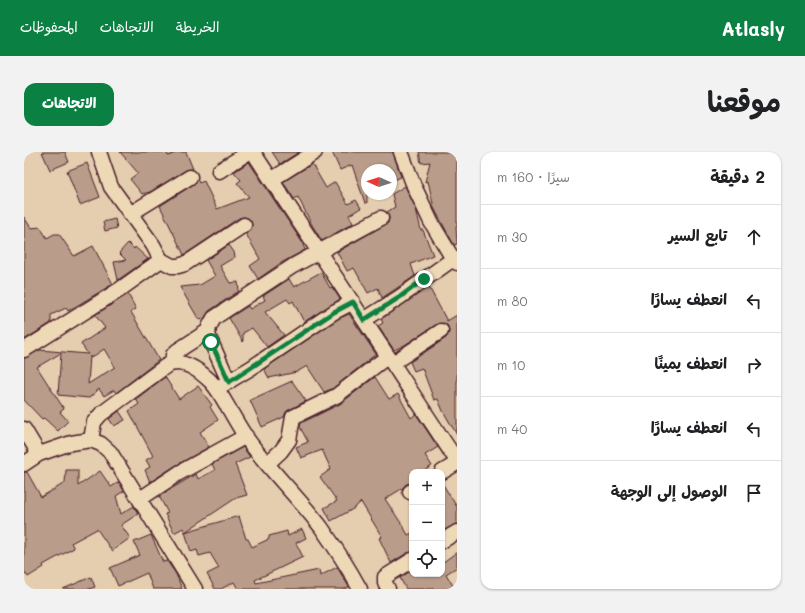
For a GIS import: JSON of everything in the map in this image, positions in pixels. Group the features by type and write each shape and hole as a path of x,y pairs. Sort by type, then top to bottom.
{"street":[{"path":"99,152 111,186 153,245 161,260 167,264 172,266 185,264 244,225"},
{"path":"219,171 249,152"},
{"path":"253,152 457,462 445,470"},
{"path":"271,180 315,152"},
{"path":"364,320 455,261 431,222 414,186 401,152"},
{"path":"130,214 190,177"},
{"path":"360,589 348,567 320,527 267,464 246,436 223,385 208,331 214,318 293,266 381,218"},
{"path":"24,350 119,290 161,260"},
{"path":"223,385 334,312 353,302"},
{"path":"172,363 173,355 177,351 208,331"},
{"path":"267,464 281,451 289,440 293,417 336,396 390,360 441,332"},
{"path":"91,440 94,422 101,414 172,363 177,362 196,369 207,378 223,385"},
{"path":"24,429 40,454"},
{"path":"140,499 179,473 246,436"},
{"path":"24,464 40,454 71,443 91,440 101,444 110,452 195,589"},
{"path":"444,541 457,532"},
{"path":"388,589 385,583 385,577 409,562"}],"building":[{"path":"42,152 65,152 69,162 50,170"},
{"path":"120,152 167,152 168,156 178,152 186,152 193,169 186,170 150,192 142,194 130,179 138,173"},
{"path":"272,152 299,152 280,164"},
{"path":"332,152 393,152 397,164 361,164 361,191 352,165 340,170"},
{"path":"419,152 457,152 457,244 454,245 434,208 428,181 425,182 430,162 421,163"},
{"path":"249,162 302,242 305,250 281,263 258,279 250,266 260,259 246,234 251,229 252,225 248,218 239,218 184,255 160,206 198,180 199,183 204,181 217,209 249,197 237,183 241,180 234,172"},
{"path":"87,163 100,197 80,205 67,171"},
{"path":"312,164 326,188 335,182 348,204 356,200 361,208 349,215 353,223 322,241 298,197 294,199 283,182"},
{"path":"397,164 401,177 397,179"},
{"path":"405,186 416,209 421,230 423,230 433,255 411,264 415,276 382,298 378,288 368,293 354,268 347,271 337,252 388,223 389,218 387,212 395,207 393,200 397,200 397,191"},
{"path":"24,217 31,228 40,227 47,238 54,234 59,234 74,256 93,246 113,284 68,311 66,308 51,315 51,323 24,340"},
{"path":"115,219 117,228 105,231 103,222"},
{"path":"128,243 134,249 135,247 148,259 118,280 114,262 126,260 119,253"},
{"path":"229,245 234,252 235,257 220,266 230,283 238,282 239,291 209,311 204,319 199,320 180,287 200,285 215,276 206,260"},
{"path":"321,272 330,288 332,287 340,299 304,322 293,301 290,303 287,299 265,312 284,335 267,347 252,328 243,333 243,342 229,318 248,306 250,309 265,300 263,296 289,279 294,287"},
{"path":"429,287 447,321 457,315 457,435 438,399 434,400 422,368 414,371 410,362 446,338 449,331 448,326 444,323 437,324 403,346 394,350 378,326 383,323 381,319"},
{"path":"128,294 136,309 131,312 159,360 116,393 114,390 104,396 99,389 89,398 58,395 61,353 37,367 64,409 60,412 68,421 58,431 44,418 42,419 24,400 24,358 39,350 88,354 81,344 105,328 95,315","holes":["104,349 115,367 88,384 90,356 91,358"]},
{"path":"349,314 376,354 332,389 324,392 307,366 297,372 269,378 264,369 338,319"},
{"path":"165,377 179,399 198,386 212,405 210,407 218,420 200,432 209,447 150,482 145,470 150,467 146,460 153,456 129,411 139,404 136,399"},
{"path":"375,377 389,399 398,394 411,418 416,414 438,447 425,455 432,466 427,469 409,469 409,484 406,484 403,488 385,499 409,534 409,553 391,563 379,538 382,537 361,502 353,509 331,521 324,508 337,501 320,477 331,469 322,450 301,458 296,447 308,442 300,427 301,423 340,404"},
{"path":"292,381 306,401 286,412 284,417 262,427 250,400"},
{"path":"119,411 125,420 114,426 109,419"},
{"path":"243,447 250,457 235,464 247,495 236,498 185,532 183,528 174,533 165,514 168,513 159,496 196,474 198,479 215,470 212,464"},
{"path":"66,470 78,470 78,486 100,471 111,487 119,482 124,491 116,496 121,514 134,506 138,514 121,525 130,538 112,551 97,529 71,543 74,548 43,565 44,567 28,577 24,571 24,472 27,472 41,497 65,483"},
{"path":"445,488 457,507 457,524 445,530"},
{"path":"239,516 246,539 248,539 252,547 269,539 269,536 287,531 288,536 302,529 306,538 296,543 303,557 255,580 256,583 319,570 320,576 337,567 349,587 345,589 238,589 234,582 221,589 215,589 207,574 219,568 210,553 199,556 197,550 191,552 185,532"},
{"path":"151,535 163,562 167,561 176,574 182,589 153,589 147,573 118,586 110,568 140,555 134,542"},
{"path":"457,552 457,567 446,574 455,589 406,589 400,578 409,572 409,577 445,577 445,561"},
{"path":"91,577 95,587 89,589 63,589"}],"route":[{"path":"211,342 229,382 334,312 353,302 364,320 400,297 424,279"}]}
